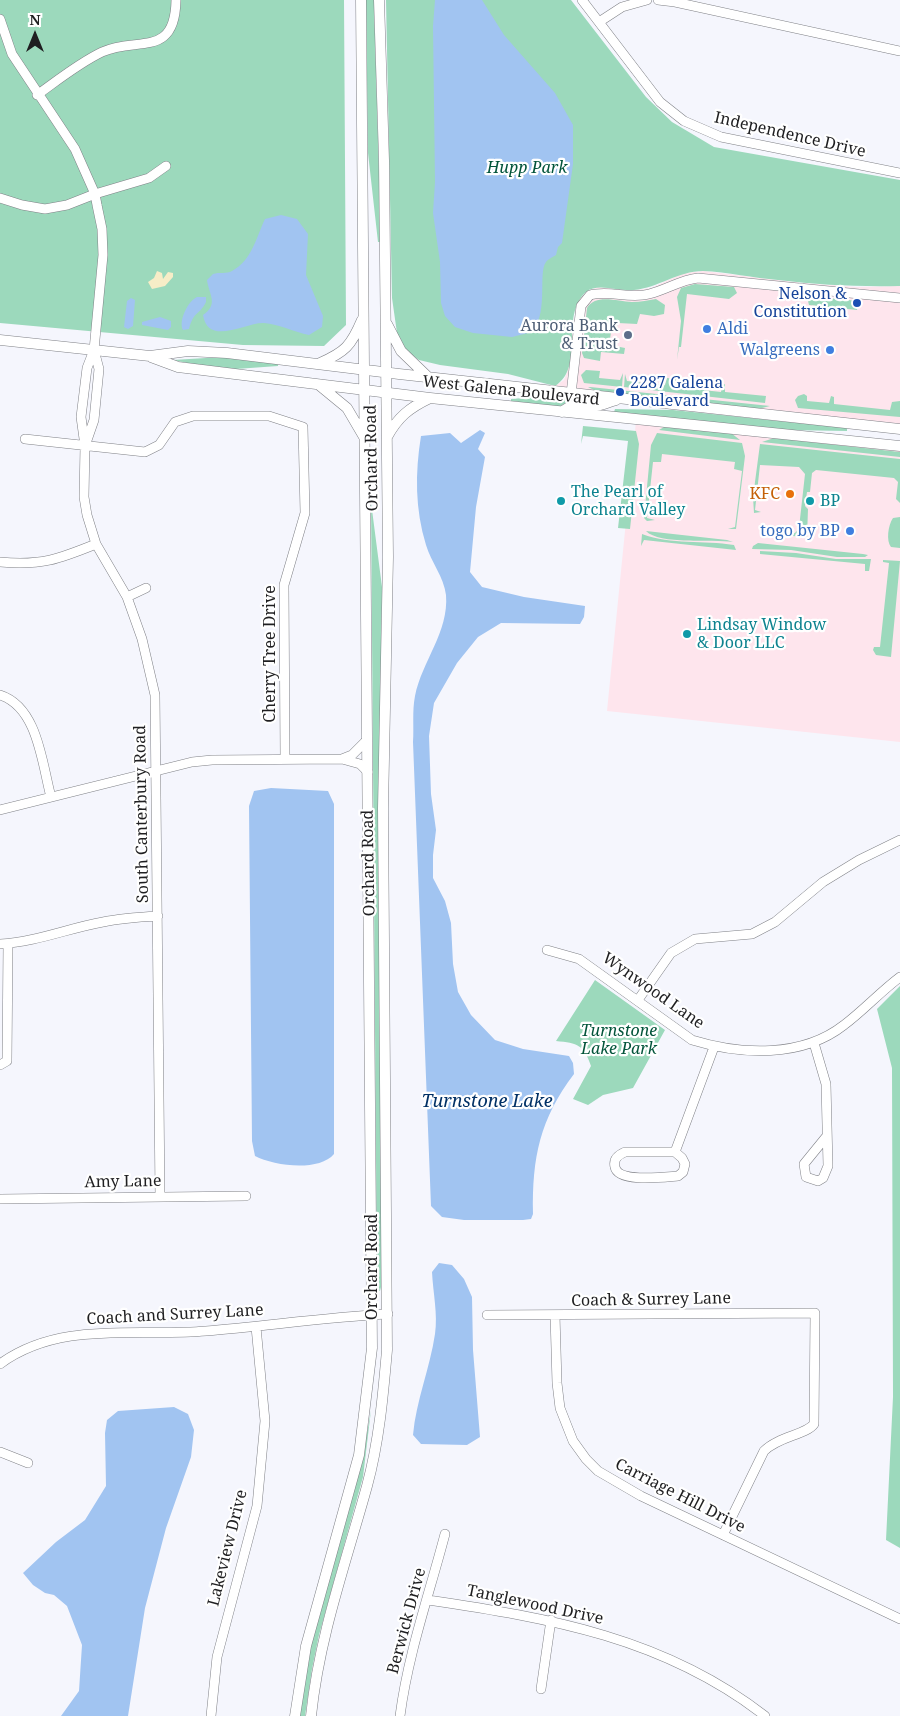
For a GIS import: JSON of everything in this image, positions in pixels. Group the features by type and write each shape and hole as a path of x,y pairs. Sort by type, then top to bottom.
{"main road":[{"name":"Orchard Road","path":"295,1716 306,1646 359,1455 368,1396 372,1348 361,0"},
{"name":"Orchard Road","path":"311,1716 322,1646 368,1484 380,1420 387,1350 383,808 388,558 384,160 378,0"},
{"path":"319,364 344,351 356,335 364,315"},
{"path":"386,320 400,351 429,378"},
{"name":"West Galena Boulevard","path":"0,340 150,356 188,351 900,429"},
{"name":"West Galena Boulevard","path":"150,356 178,367 430,398 900,446"},
{"path":"318,384 347,408 365,439"},
{"path":"386,438 404,411 430,398"},
{"path":"562,412 569,406 576,404 601,405 619,399"}],"street":[{"path":"37,95 94,56 110,48 155,42 171,29 176,12 176,0"},
{"name":"Independence Drive","path":"582,0 660,102 684,121 721,137 900,173"},
{"path":"599,22 622,7 647,0"},
{"path":"658,0 675,2 900,51"},
{"name":"South Canterbury Road","path":"0,19 12,54 74,149 95,194 102,229 103,255 94,350 87,368 81,417 85,446 84,496 87,515 96,544 127,597 142,639 155,695 160,1197"},
{"path":"0,198 22,205 45,209 67,205 95,194 149,178 166,166"},
{"path":"571,394 581,306 590,295 604,293 628,296 649,294 681,281 698,278 900,298"},
{"name":"Cherry Tree Drive","path":"25,439 145,452 159,445 176,422 192,416 269,416 303,427 305,513 284,585 285,759"},
{"path":"0,562 27,564 53,561 96,544"},
{"path":"127,597 146,588"},
{"path":"0,695 14,702 28,718 36,740 50,797"},
{"path":"342,759 352,755 367,740"},
{"path":"0,810 156,770 212,760 342,759 360,764 368,772"},
{"path":"638,1000 671,953 695,940 752,934 774,922 823,882 859,860 900,840"},
{"path":"0,1065 7,1061 4,944 58,934 102,922 158,916"},
{"name":"Wynwood Lane","path":"547,950 579,959 692,1040 714,1046 770,1051 814,1043 844,1026 900,977"},
{"path":"814,1043 826,1084 826,1136 826,1173 818,1181 812,1180 806,1177 804,1164 826,1136"},
{"path":"675,1152 714,1046"},
{"path":"625,1152 675,1152 685,1164 683,1172 678,1176 628,1177 620,1175 615,1170 614,1162 618,1156 625,1152"},
{"name":"Amy Lane","path":"0,1199 246,1196"},
{"name":"Coach & Surrey Lane","path":"487,1316 815,1313 814,1424 808,1430 792,1434 772,1443 764,1451 723,1535"},
{"name":"Coach and Surrey Lane","path":"0,1364 26,1349 60,1337 85,1334 203,1332 328,1317 388,1314"},
{"name":"Carriage Hill Drive","path":"555,1316 558,1395 568,1432 579,1452 598,1471 614,1482 900,1619"},
{"name":"Lakeview Drive","path":"211,1716 217,1657 257,1506 265,1421 256,1327"},
{"path":"0,1452 28,1463"},
{"name":"Berwick Drive","path":"400,1716 414,1642 428,1600 445,1534"},
{"name":"Tanglewood Drive","path":"428,1600 551,1620 622,1640 682,1663 740,1696 765,1716"},
{"path":"540,1690 551,1620"}],"shaded area":[{"path":"704,271 802,283 856,287 900,286 900,425 555,386 564,380 568,370 578,300 588,291 598,287 631,291 651,288 684,273"},
{"path":"636,421 900,451 900,742 607,711"}],"green space":[{"path":"0,0 344,0 346,325 324,346 243,345 0,323"},
{"path":"366,0 374,0 381,242 378,242 368,153"},
{"name":"Hupp Park","path":"386,0 571,0 646,97 672,122 714,147 900,180 900,286 824,284 703,271 685,274 643,289 591,289 578,302 572,327 569,367 564,377 555,386 508,374 440,365 419,360 405,350 397,333 392,298"},
{"path":"695,284 734,287 737,293 729,299 687,294 681,347 679,347 677,360 681,321 677,297 681,288"},
{"path":"816,297 859,301 857,310 809,305 808,301"},
{"path":"608,299 632,302 656,299 665,305 664,314 654,316 640,314 637,324 618,323 617,326 612,326 610,339 615,340 615,346 625,348 624,354 601,352 600,361 584,358 582,353 587,308 591,303"},
{"path":"222,357 278,364 278,366 222,370 173,360"},
{"path":"586,370 600,371 599,378 620,380 623,373 622,387 584,383 581,375"},
{"path":"625,374 627,381 665,385 667,378 676,379 676,387 721,392 722,386 725,384 725,392 766,396 765,403 624,387"},
{"path":"588,387 770,406 758,409 596,391"},
{"path":"804,394 807,396 807,401 829,403 831,396 834,397 834,404 890,410 892,402 900,401 900,417 798,408 795,400 798,396"},
{"path":"548,396 572,399 559,407 511,401 511,399"},
{"path":"615,409 673,410 847,428 847,431 787,430 614,412"},
{"path":"583,426 636,431 639,444 630,529 618,528 628,441 583,436 581,444"},
{"path":"664,427 731,433 740,440 659,430"},
{"path":"657,433 742,443 745,456 736,529 728,529 735,527 742,471 734,469 735,462 662,454 661,462 653,462 647,518 655,520 647,521 644,518 651,445"},
{"path":"774,438 900,452 900,457 762,442"},
{"path":"760,444 900,459 900,503 896,499 898,482 894,478 816,470 812,473 810,492 807,492 805,506 808,509 807,537 779,535 779,532 795,533 799,528 805,474 799,467 760,465 755,510 761,512 754,513 753,497"},
{"path":"371,502 382,587 379,902 382,1283 380,1291 377,1291"},
{"path":"900,517 900,548 891,547 888,537 890,525 893,518"},
{"path":"646,531 733,542 674,540 662,538"},
{"path":"642,534 665,540 734,545 736,550 644,540 641,546"},
{"path":"758,543 868,555 865,557 837,557 791,550 752,549"},
{"path":"760,551 796,553 836,559 871,559 869,571 865,571 865,564 760,554"},
{"path":"883,560 900,561 891,657 876,655 873,650 874,647 880,647 889,563 883,562"},
{"name":"Turnstone Lake Park","path":"595,980 665,1030 633,1088 603,1095 588,1105 573,1099 591,1066 586,1054 583,1049 575,1044 556,1041"},
{"path":"900,986 900,1548 886,1540 893,1397 892,1068 877,1009"},
{"path":"371,1410 363,1477 319,1635 305,1716 300,1716 305,1677 322,1600 364,1449"}],"sand":[{"path":"157,271 162,273 163,279 168,272 173,273 173,277 165,286 152,289 148,282 154,278"}],"water":[{"path":"435,0 482,0 504,35 555,93 573,125 573,164 562,243 558,247 556,255 547,261 544,267 541,312 534,329 529,328 528,333 512,337 473,333 455,327 445,316 441,303 440,262 433,213 435,182 433,26"},
{"path":"281,215 297,219 308,234 306,275 323,316 322,327 309,335 264,323 229,331 212,330 206,324 203,315 211,307 212,303 207,280 213,274 230,272 239,266 253,248 265,219"},
{"path":"197,297 206,297 206,302 193,319 189,329 183,330 182,322 185,312 190,303"},
{"path":"131,298 135,300 133,326 128,329 124,327 127,301"},
{"path":"160,317 171,321 171,327 168,330 142,325 142,322"},
{"name":"Turnstone Lake","path":"480,430 485,433 478,449 485,457 476,507 470,572 482,587 524,597 585,606 584,617 580,624 501,623 478,637 457,663 434,703 429,736 431,794 436,830 433,878 445,901 451,923 453,964 458,992 471,1015 495,1040 523,1049 569,1056 573,1063 574,1074 553,1107 540,1140 534,1174 533,1214 531,1219 523,1220 464,1220 442,1217 431,1206 413,713 418,683 443,621 446,609 446,595 443,582 428,551 422,531 417,491 418,464 421,436 450,433 461,443"},
{"path":"271,788 328,791 334,804 334,1154 327,1160 318,1163 296,1166 263,1160 255,1156 252,1141 249,806 254,791"},
{"path":"439,1263 452,1265 464,1279 472,1297 473,1350 480,1437 467,1445 421,1444 413,1435 435,1334 436,1311 432,1272"},
{"path":"174,1407 188,1414 194,1430 191,1457 166,1528 145,1608 128,1716 61,1716 79,1691 82,1645 67,1606 54,1595 45,1593 33,1585 23,1573 56,1542 85,1520 106,1486 105,1433 107,1420 118,1411"}],"place":[{"name":"Nelson & Constitution","path":"857,303"},
{"name":"Aldi","path":"707,329"},
{"name":"Aurora Bank & Trust","path":"628,335"},
{"name":"Walgreens","path":"830,350"},
{"name":"2287 Galena Boulevard","path":"620,392"},
{"name":"KFC","path":"790,494"},
{"name":"The Pearl of Orchard Valley","path":"561,501"},
{"name":"BP","path":"810,501"},
{"name":"togo by BP","path":"850,531"},
{"name":"Lindsay Window & Door LLC","path":"687,634"}]}
